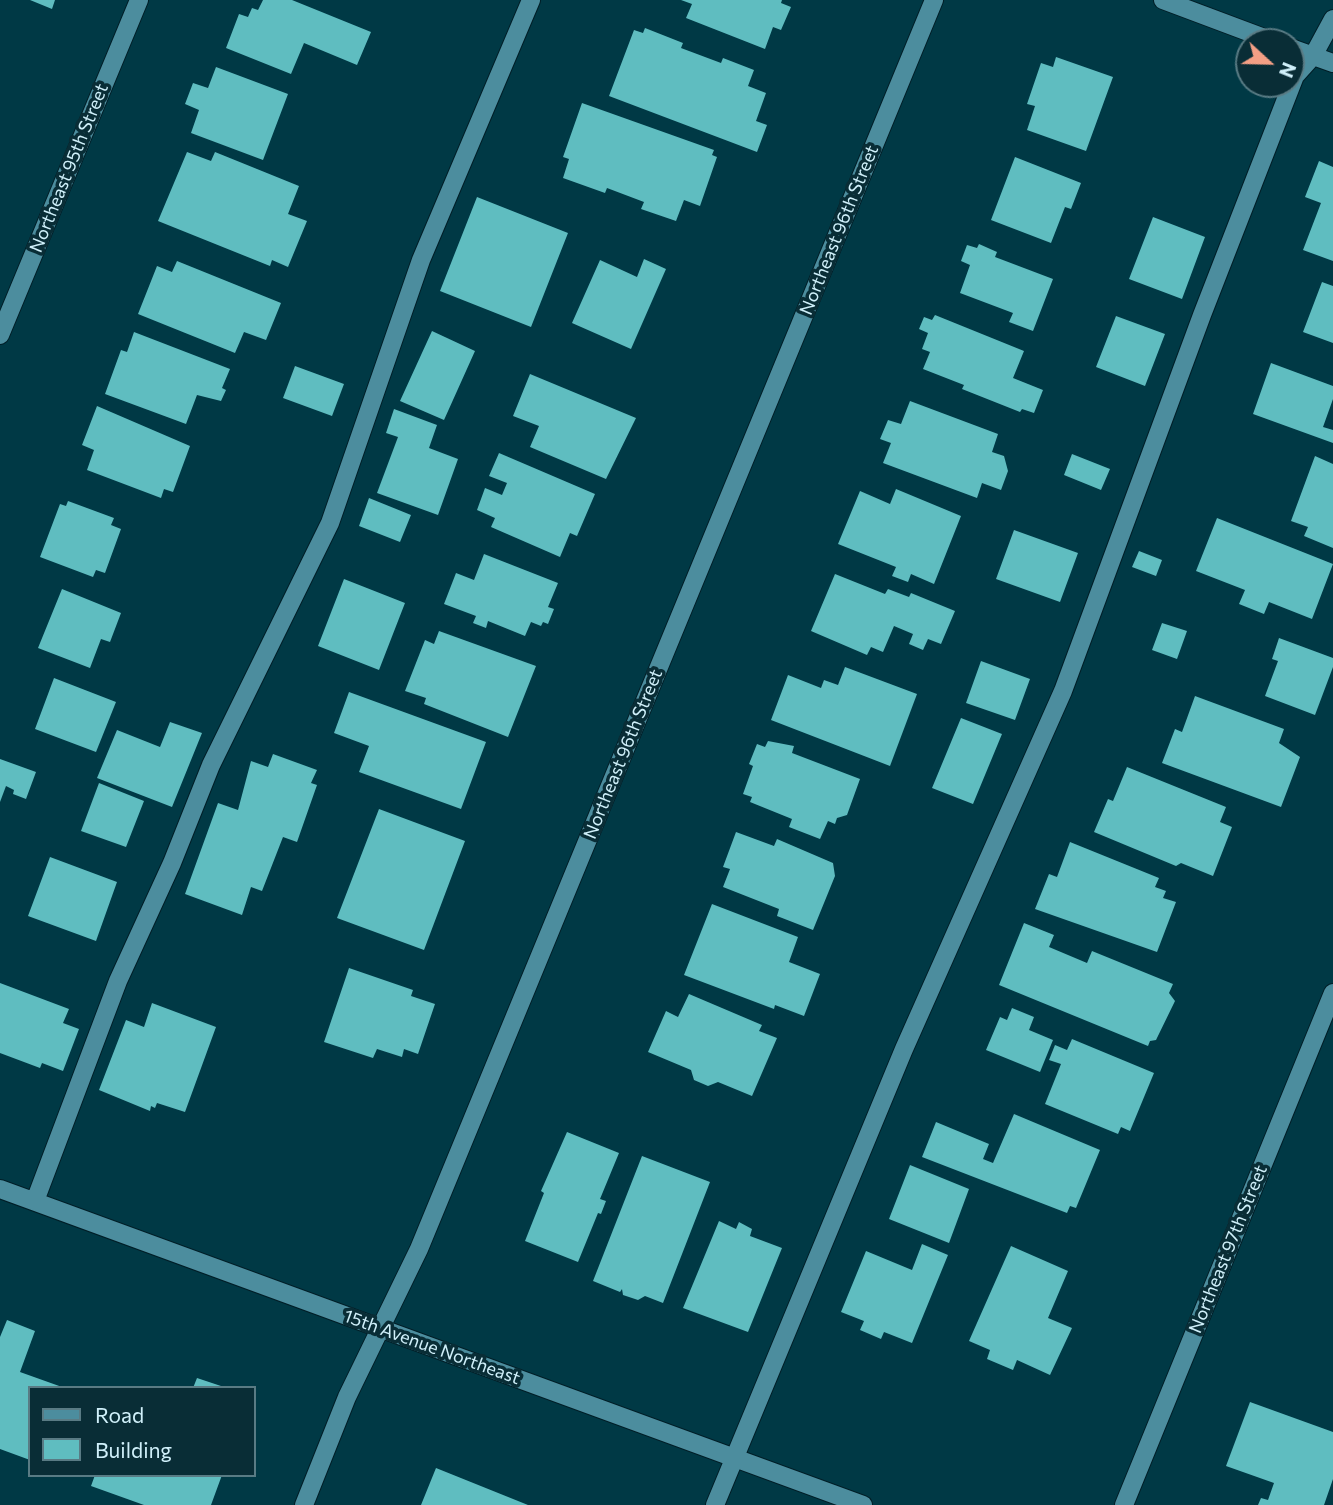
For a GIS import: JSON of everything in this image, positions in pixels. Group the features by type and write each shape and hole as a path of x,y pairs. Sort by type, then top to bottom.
{"street":[{"name":"Northeast 95th Street","path":"0,335 139,0"},
{"path":"35,1201 118,981 172,863 211,765 330,523 421,260 531,0"},
{"name":"Northeast 96th Street","path":"304,1505 347,1397 424,1236 934,0"},
{"path":"1163,0 1238,28"},
{"path":"715,1505 899,1060 1063,691 1202,315 1295,76 1313,56 1333,19"},
{"path":"1305,53 1333,64"},
{"name":"Northeast 97th Street","path":"1124,1505 1333,993"},
{"name":"15th Avenue Northeast","path":"0,1189 863,1505"}],"building":[{"path":"30,0 55,0 52,9"},
{"path":"263,0 292,0 371,32 357,65 304,43 291,74 226,48 239,14 248,17 252,8 258,10"},
{"path":"681,0 782,0 781,3 791,7 781,30 773,27 765,49 686,18 692,4"},
{"path":"645,28 683,43 681,48 721,63 723,58 754,70 748,86 766,93 756,121 767,125 757,152 609,96 634,30 643,33"},
{"path":"1056,57 1113,77 1086,151 1027,130 1035,106 1027,104 1041,63 1053,67"},
{"path":"216,67 288,94 263,160 191,133 199,110 185,104 193,83 208,88"},
{"path":"582,103 714,150 712,155 717,157 700,206 684,200 676,221 641,209 644,202 607,188 605,193 563,178 569,159 563,157"},
{"path":"187,152 211,161 215,152 299,186 288,214 307,221 288,267 272,260 270,266 158,221"},
{"path":"1015,157 1081,183 1071,209 1065,207 1051,243 991,220"},
{"path":"1319,161 1333,167 1333,261 1303,250 1321,203 1305,197"},
{"path":"477,197 568,233 531,327 440,291"},
{"path":"1153,217 1205,237 1182,299 1129,279"},
{"path":"979,244 997,252 995,257 1053,279 1033,331 1009,322 1013,313 960,293 970,265 961,261 967,245 977,248"},
{"path":"644,259 666,269 631,349 572,323 600,260 637,277"},
{"path":"177,261 281,303 266,340 244,332 235,353 138,314 157,266 172,272"},
{"path":"1322,282 1333,286 1333,343 1303,332"},
{"path":"935,315 1024,351 1013,378 1043,390 1034,413 1022,409 1020,412 962,389 964,385 923,369 930,352 922,349 928,333 919,329 924,317 932,320"},
{"path":"1116,316 1165,334 1145,386 1096,367"},
{"path":"432,331 475,351 444,420 400,401"},
{"path":"134,332 230,369 222,388 226,390 221,401 197,395 186,424 105,394 121,350 127,352"},
{"path":"1271,363 1333,386 1333,399 1323,427 1333,430 1333,443 1253,414"},
{"path":"295,366 344,384 332,416 283,398"},
{"path":"530,374 636,418 606,479 530,447 539,426 513,416"},
{"path":"910,401 998,434 992,452 1004,456 1008,471 1001,490 982,483 977,498 883,463 891,443 880,439 888,420 901,424"},
{"path":"97,406 190,446 173,492 164,489 161,498 87,470 94,450 82,445"},
{"path":"394,409 437,425 429,448 458,459 438,515 377,493 398,437 386,433"},
{"path":"499,453 595,494 577,536 570,533 560,557 491,527 495,518 477,510 485,488 502,495 507,483 489,476"},
{"path":"1072,454 1110,469 1101,490 1064,475"},
{"path":"1315,456 1333,464 1333,548 1304,536 1308,527 1291,521"},
{"path":"896,489 961,516 934,584 911,574 908,582 892,576 896,567 838,544 860,491 890,504"},
{"path":"369,498 411,515 400,542 359,526"},
{"path":"68,501 114,518 111,525 121,529 105,573 96,570 93,577 40,557 60,504 66,506"},
{"path":"1217,518 1333,564 1312,619 1269,602 1264,614 1239,604 1245,590 1196,571"},
{"path":"1014,530 1078,553 1060,602 996,579"},
{"path":"1139,551 1162,560 1156,576 1132,567"},
{"path":"484,554 558,583 548,607 554,609 548,624 543,622 541,626 531,622 525,636 488,621 486,628 473,623 476,616 444,604 456,573 474,580"},
{"path":"835,574 885,594 888,589 909,597 911,593 955,611 941,644 928,639 923,650 909,644 913,634 894,626 883,652 871,647 867,655 811,631"},
{"path":"344,579 405,603 379,670 318,646"},
{"path":"62,589 121,613 110,642 101,639 90,668 38,648"},
{"path":"1162,623 1187,631 1177,659 1152,650"},
{"path":"439,631 536,666 508,737 424,704 426,698 405,691 425,640 434,644"},
{"path":"1279,638 1333,658 1333,667 1315,715 1265,696 1278,661 1272,659"},
{"path":"981,661 1030,679 1015,720 966,703"},
{"path":"845,667 917,694 890,766 771,720 788,675 821,688 824,680 838,685"},
{"path":"54,678 116,702 96,752 35,729"},
{"path":"349,692 486,742 461,809 359,772 369,746 334,733"},
{"path":"1195,696 1284,729 1279,743 1300,757 1281,807 1162,763 1175,729 1182,732"},
{"path":"961,718 1002,734 973,804 932,788"},
{"path":"170,722 202,733 172,807 97,778 117,730 160,747"},
{"path":"768,741 794,746 792,753 860,779 847,815 837,818 835,824 828,821 820,839 789,827 792,819 750,802 752,797 743,794 753,766 749,764 757,744 765,747"},
{"path":"273,754 317,770 311,783 317,785 297,842 283,837 262,891 251,887 242,915 185,894 218,803 238,810 251,761 268,767"},
{"path":"0,759 36,772 26,799 13,794 14,790 6,786 0,802"},
{"path":"1127,767 1226,807 1220,822 1232,827 1213,876 1181,863 1176,866 1094,832 1108,799 1113,801"},
{"path":"99,783 144,801 126,847 81,831"},
{"path":"379,809 465,841 424,950 337,918"},
{"path":"736,832 774,846 777,839 833,863 835,876 813,930 777,916 779,909 723,887 730,869 723,867"},
{"path":"1070,842 1159,878 1155,887 1166,891 1163,898 1176,902 1157,952 1035,909 1049,874 1057,877"},
{"path":"50,857 117,882 96,941 28,916"},
{"path":"712,904 798,937 789,962 820,974 804,1016 775,1005 774,1009 684,975"},
{"path":"1024,923 1054,935 1049,947 1087,963 1092,951 1173,984 1169,993 1175,1001 1156,1040 1150,1041 1148,1046 999,985"},
{"path":"349,968 413,990 411,996 435,1004 418,1054 404,1049 402,1057 377,1049 373,1058 324,1042"},
{"path":"0,983 69,1009 63,1023 79,1029 63,1071 42,1063 40,1068 0,1053"},
{"path":"689,994 762,1025 759,1031 777,1038 752,1096 718,1082 708,1086 694,1080 691,1070 648,1052 666,1011 678,1017"},
{"path":"152,1003 216,1027 185,1112 157,1103 155,1108 151,1106 150,1111 99,1090 126,1020 144,1027"},
{"path":"1012,1008 1034,1017 1029,1030 1053,1040 1040,1072 986,1050 1000,1017 1007,1020"},
{"path":"1072,1039 1154,1073 1130,1131 1121,1127 1118,1134 1045,1104 1061,1064 1049,1060 1055,1045 1067,1050"},
{"path":"1014,1114 1100,1150 1076,1208 1070,1206 1067,1213 922,1157 936,1122 989,1144 983,1159 993,1163"},
{"path":"567,1132 619,1153 600,1199 606,1201 601,1214 598,1213 578,1262 525,1241 544,1193 541,1191"},
{"path":"642,1156 710,1182 663,1303 645,1296 638,1300 623,1295 622,1289 620,1292 593,1281"},
{"path":"910,1165 969,1189 949,1243 889,1219"},
{"path":"719,1221 736,1229 739,1222 752,1229 750,1236 782,1248 748,1332 683,1308"},
{"path":"922,1244 948,1255 912,1343 884,1332 881,1339 860,1330 864,1321 841,1312 866,1251 912,1270"},
{"path":"1011,1246 1068,1271 1048,1318 1072,1328 1050,1375 1017,1360 1013,1370 987,1359 990,1350 969,1341"},
{"path":"7,1320 35,1331 20,1372 59,1386 28,1386 28,1459 0,1449 0,1337"},
{"path":"197,1378 221,1386 194,1386"},
{"path":"1250,1402 1333,1432 1333,1479 1324,1505 1258,1505 1261,1498 1268,1500 1274,1483 1226,1466"},
{"path":"436,1468 528,1505 421,1505"},
{"path":"94,1477 221,1477 211,1505 144,1505 91,1486"}]}
